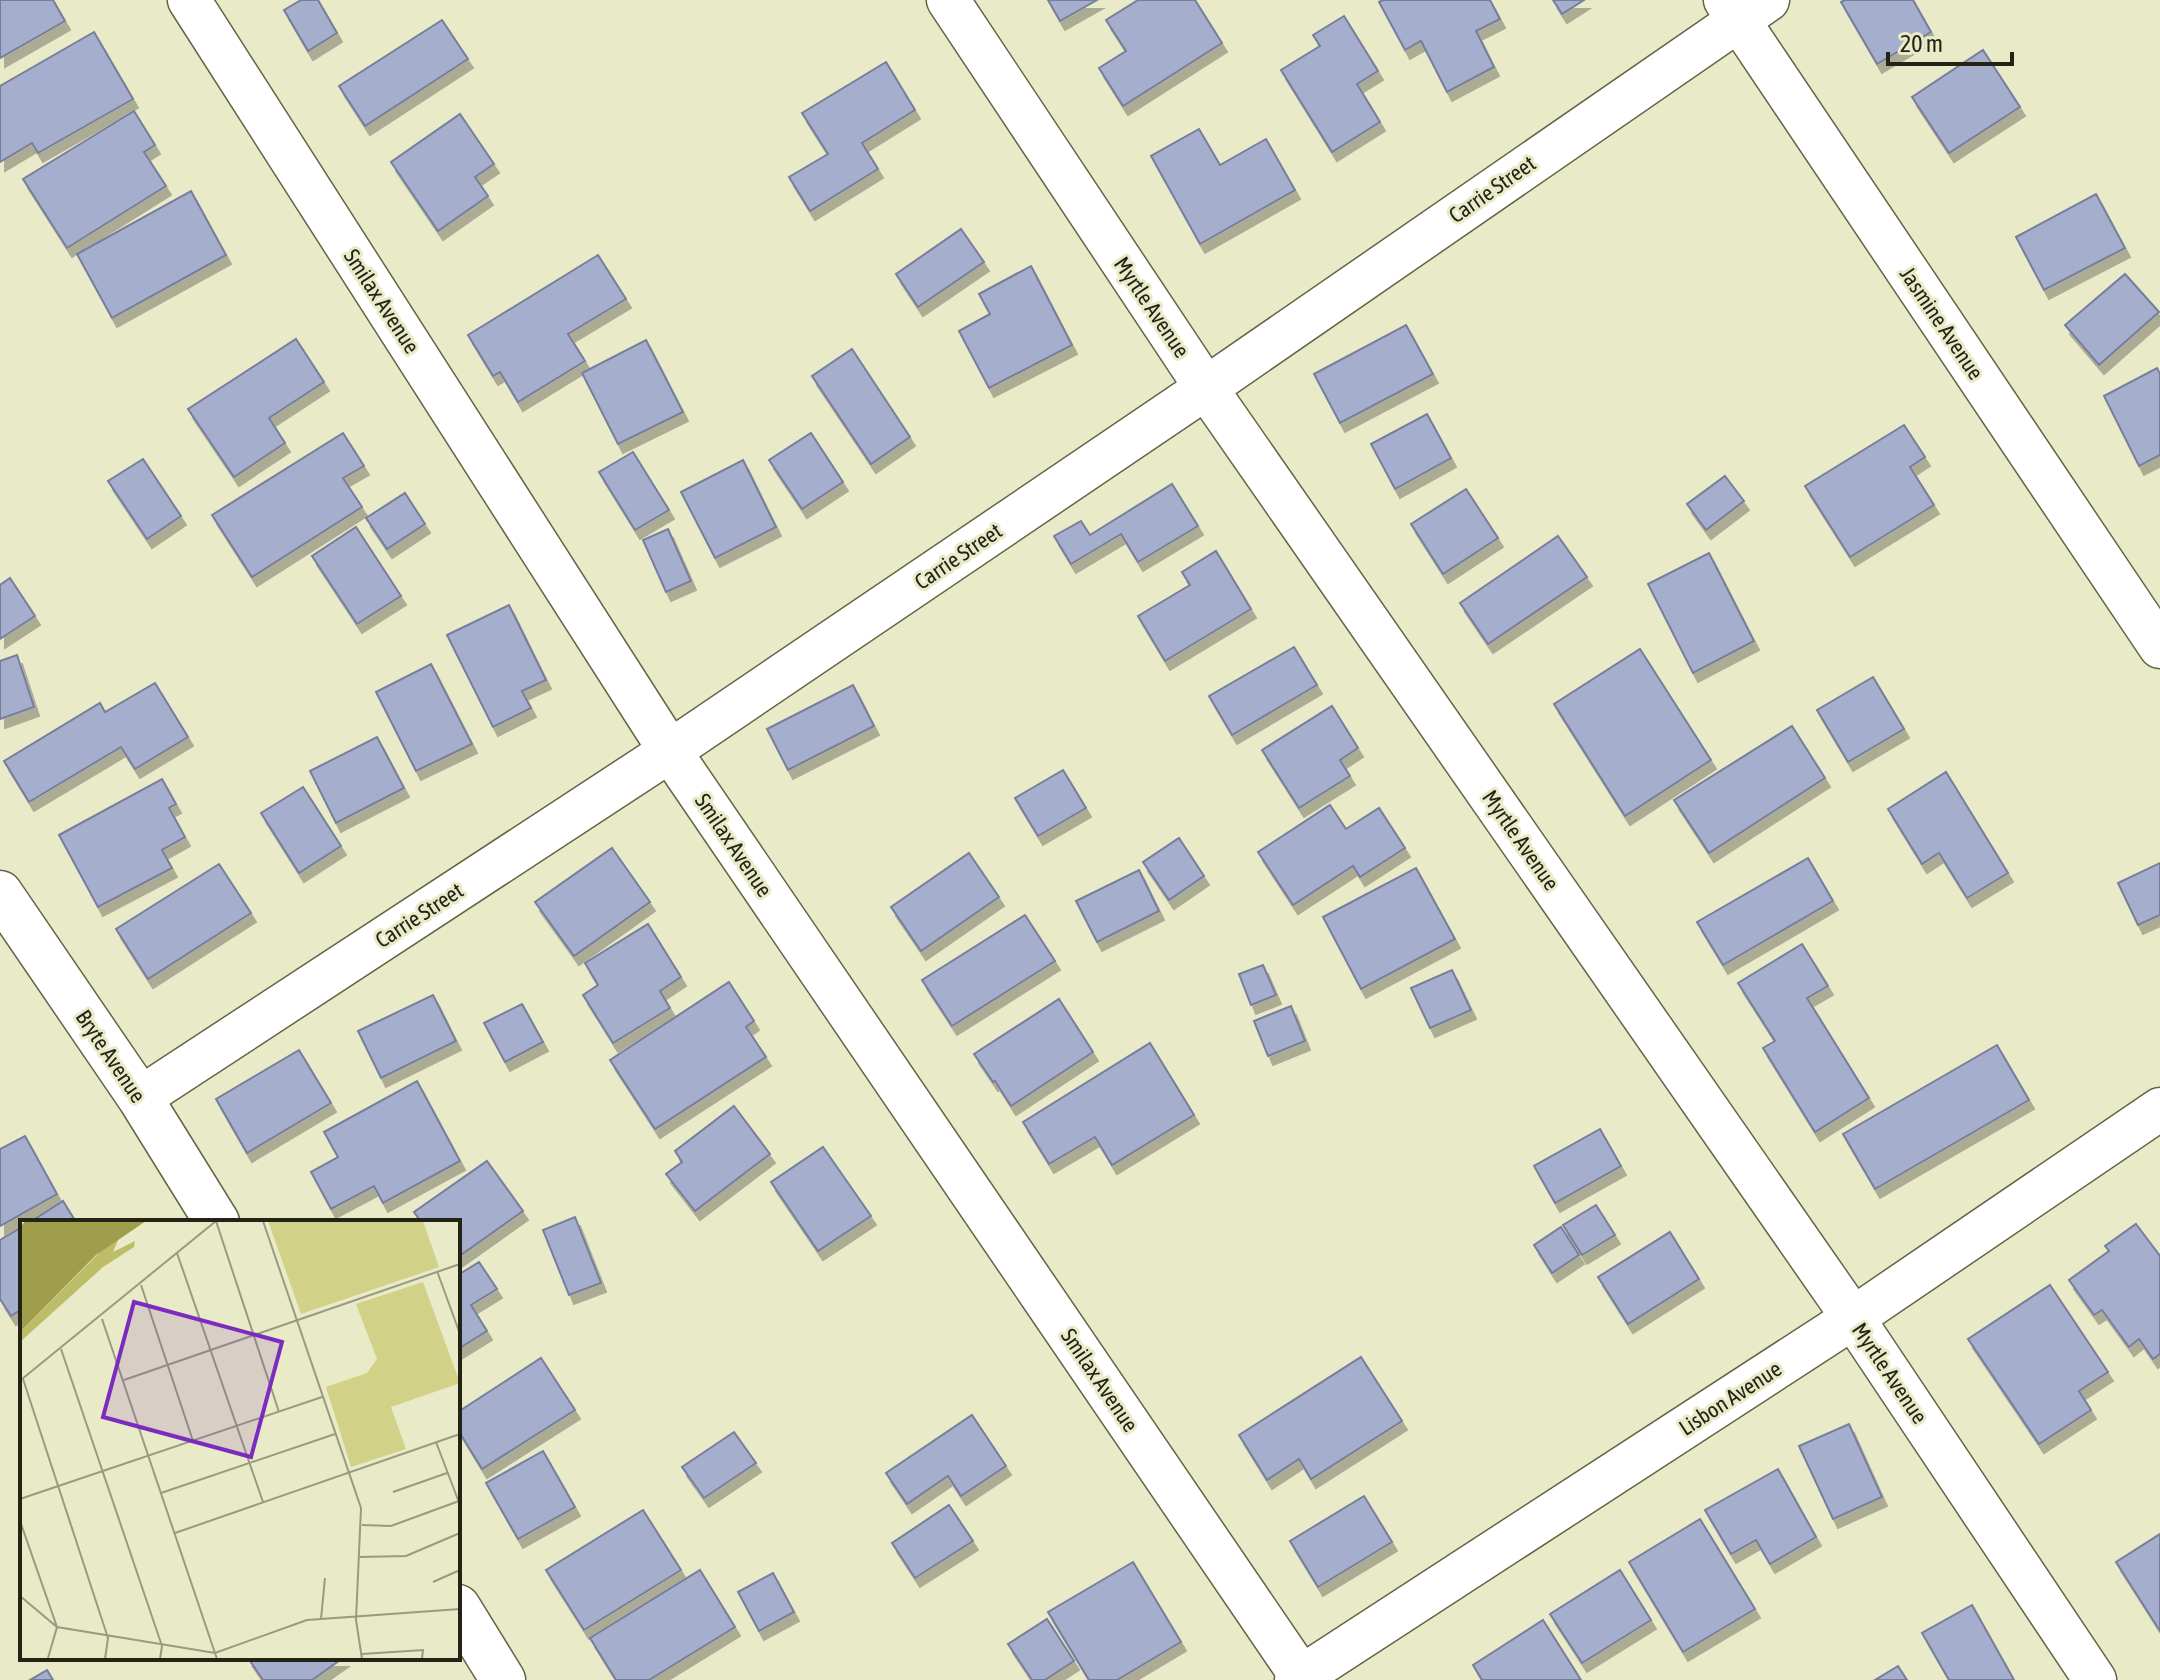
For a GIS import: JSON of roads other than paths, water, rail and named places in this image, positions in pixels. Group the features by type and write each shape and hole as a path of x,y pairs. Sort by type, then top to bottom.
{"street":[{"name":"Smilax Avenue","path":"189,0 670,751 1298,1678"},
{"name":"Myrtle Avenue","path":"948,0 1206,388 1853,1318 2095,1680"},
{"name":"Carrie Street","path":"140,1098 670,751 1206,388 1744,7"},
{"name":"Jasmine Avenue","path":"1744,7 2160,647"},
{"name":"Bryte Avenue","path":"0,893 140,1098 216,1220"},
{"name":"Lisbon Avenue","path":"1298,1678 1853,1318 2160,1109"},
{"path":"460,1610 503,1680"}]}
